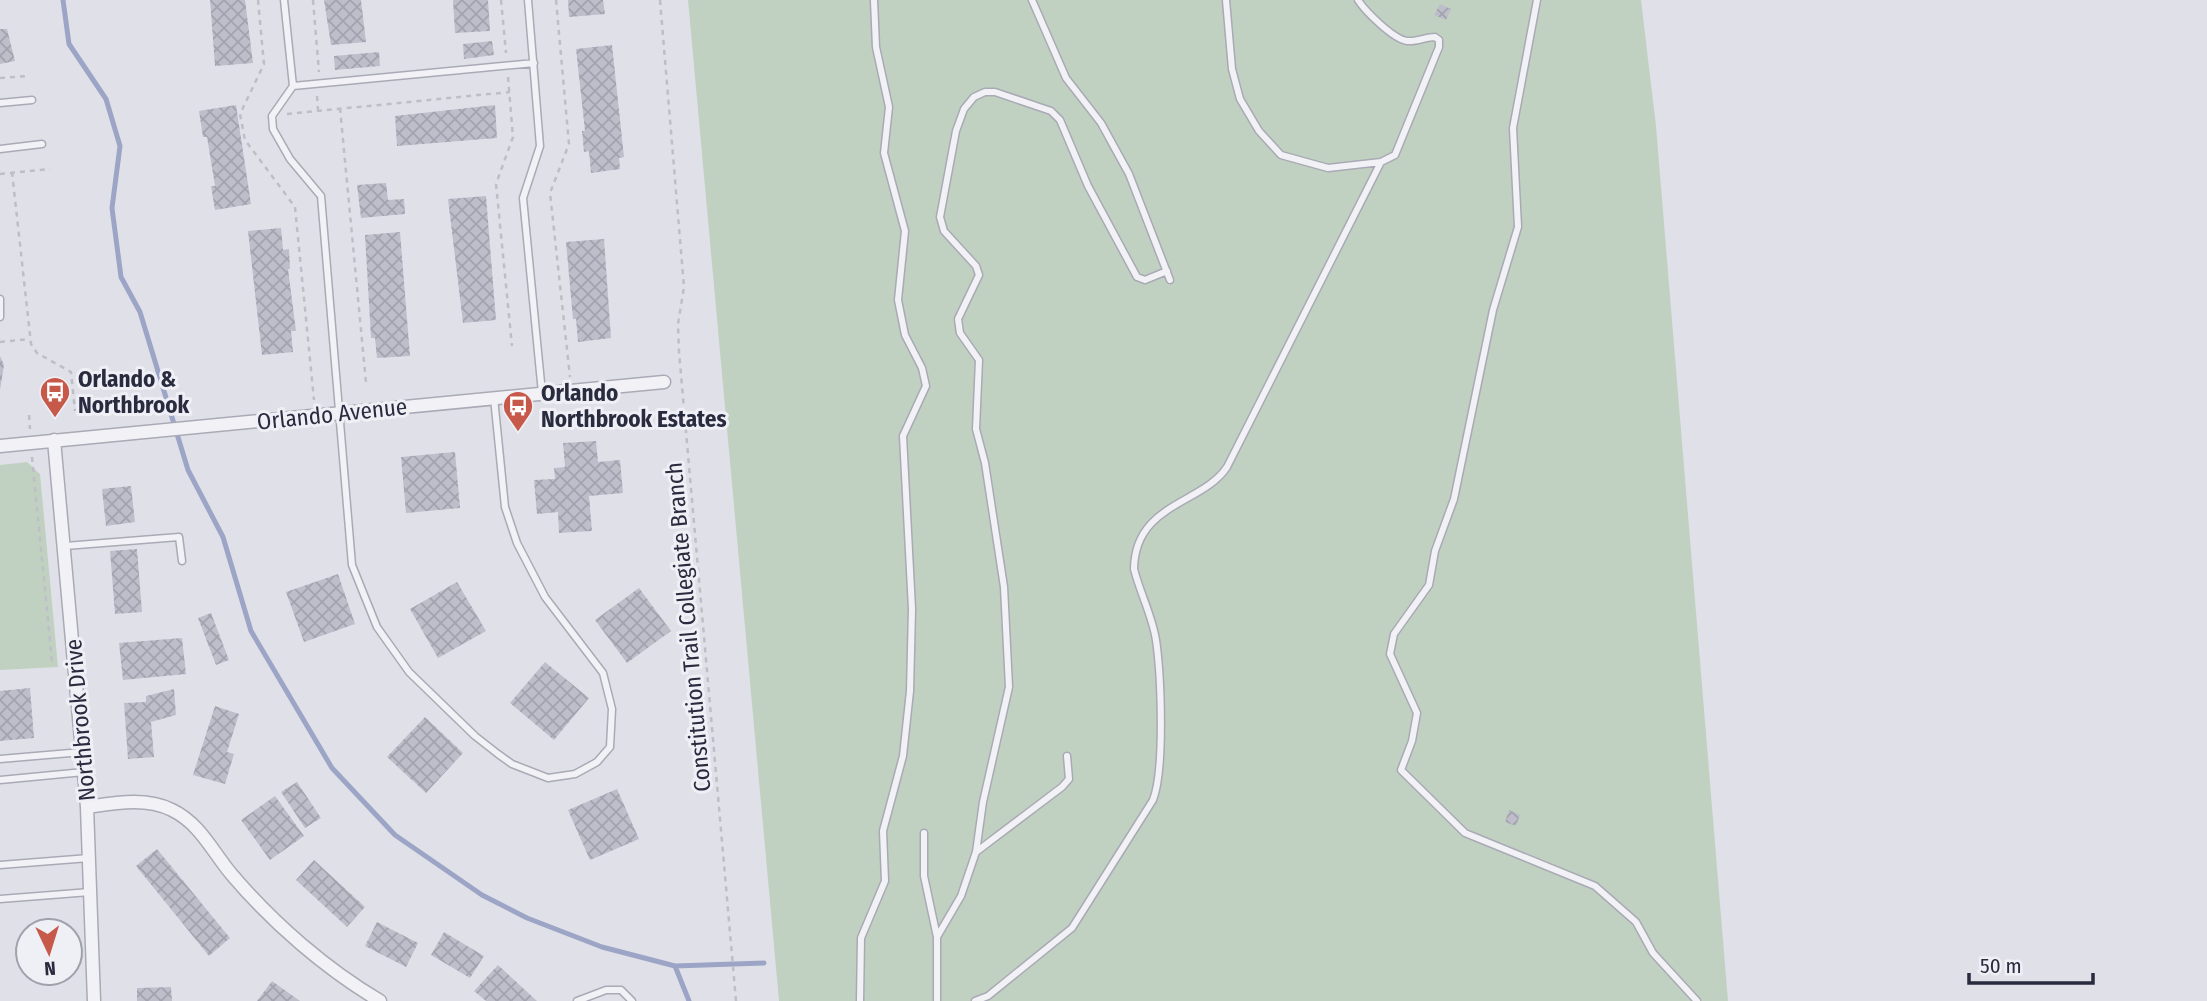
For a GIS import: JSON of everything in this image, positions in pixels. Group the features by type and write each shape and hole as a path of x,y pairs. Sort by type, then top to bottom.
{"street":[{"name":"Orlando Avenue","path":"0,446 664,382"},
{"name":"Northbrook Drive","path":"54,440 88,807 94,1001"},
{"path":"88,807 140,802 171,809 186,818 207,840 233,876 299,941 380,1001"}],"lane":[{"path":"284,0 293,86 272,116 273,129 290,159 321,196 352,565 377,626 410,672 475,736 512,764 548,778 575,774 597,762 610,747 612,709 603,673 545,597 517,543 505,507 494,398"},
{"path":"528,0 540,146 523,198 542,393"},
{"path":"860,1001 861,938 885,881 883,831 903,756 910,691 912,609 902,436 926,386 922,369 905,335 898,300 905,231 884,153 889,107 876,47 874,0"},
{"path":"1032,0 1066,78 1101,123 1129,174 1170,280"},
{"path":"1226,0 1232,69 1240,99 1259,131 1280,155 1328,167 1381,162 1395,155 1405,136 1440,43 1436,37 1408,41 1399,38 1365,10 1358,0"},
{"path":"1537,0 1513,128 1518,228 1493,310 1454,499 1435,551 1429,585 1394,634 1390,654 1417,713 1412,741 1401,770 1465,834 1595,886 1636,922 1653,953 1697,1001"},
{"path":"293,86 534,63"},
{"path":"937,937 961,897 976,852 983,802 1009,687 1004,587 985,463 976,429 979,360 960,333 958,319 979,275 976,266 944,231 940,217 956,131 964,109 974,97 985,92 995,92 1051,111 1060,120 1088,186 1137,277 1145,280 1167,271"},
{"path":"0,103 32,100"},
{"path":"0,149 42,144"},
{"path":"975,1001 988,996 1072,928 1153,800 1161,762 1156,641 1134,569 1134,557 1147,530 1161,515 1178,500 1221,476 1272,372 1329,270 1381,162"},
{"path":"0,299 0,317"},
{"path":"65,546 179,537 182,561"},
{"path":"0,759 82,752"},
{"path":"976,852 1062,787 1069,779 1067,756"},
{"path":"0,780 84,772"},
{"path":"924,833 924,877 937,937 936,1001"},
{"path":"0,865 91,858"},
{"path":"0,899 92,892"},
{"path":"577,1001 606,990 621,990 632,1001"}],"path":[{"path":"258,0 264,64 240,114 245,140 295,207 315,415"},
{"path":"313,0 318,110"},
{"path":"501,0 513,137 496,184 512,346"},
{"path":"556,0 569,144 550,193 572,391"},
{"name":"Constitution Trail Collegiate Branch","path":"660,0 684,287 678,324 679,352 736,1001"},
{"path":"0,78 27,76"},
{"path":"272,116 340,107 510,92"},
{"path":"340,107 366,383"},
{"path":"0,174 50,169"},
{"path":"12,172 30,340 37,353 71,372 75,411"},
{"path":"0,342 30,340"},
{"path":"29,415 52,662"}],"green space":[{"path":"688,0 1641,0 1656,126 1728,1001 779,1001"},
{"path":"27,462 40,474 58,667 0,670 0,465"}],"building":[{"path":"210,0 245,0 253,63 215,66"},
{"path":"324,0 361,0 366,42 331,45"},
{"path":"453,0 488,0 490,31 455,33"},
{"path":"568,0 603,0 605,14 569,17"},
{"path":"1440,4 1451,9 1446,20 1434,15"},
{"path":"0,29 7,29 15,61 0,64"},
{"path":"492,41 494,55 464,59 463,44"},
{"path":"612,45 624,157 619,158 620,169 591,173 589,151 584,152 582,131 585,131 576,49"},
{"path":"379,52 380,66 335,70 334,56"},
{"path":"236,105 251,204 215,210 211,186 215,186 207,137 203,137 199,111"},
{"path":"495,105 497,138 397,146 395,116"},
{"path":"386,183 388,200 404,199 405,214 361,218 357,185"},
{"path":"486,196 496,320 463,323 448,199"},
{"path":"281,228 283,250 289,249 288,269 296,331 291,331 293,352 262,355 248,231"},
{"path":"400,232 410,356 377,358 375,338 371,338 365,235"},
{"path":"604,239 611,338 578,342 576,319 573,319 566,242"},
{"path":"0,356 4,365 0,390"},
{"path":"596,441 598,462 620,460 623,493 589,496 592,531 559,533 558,512 537,514 534,480 555,479 554,468 565,467 563,443"},
{"path":"455,452 460,508 406,513 401,457"},
{"path":"131,486 135,522 106,526 102,489"},
{"path":"137,549 142,612 115,614 110,551"},
{"path":"338,574 355,624 304,642 286,592"},
{"path":"457,582 486,631 438,658 410,609"},
{"path":"639,588 671,631 627,663 595,620"},
{"path":"211,613 229,660 216,665 198,618"},
{"path":"182,638 186,674 123,680 119,643"},
{"path":"545,662 589,698 554,740 510,703"},
{"path":"30,688 34,738 0,741 0,691"},
{"path":"174,689 176,715 151,722 154,757 128,759 124,703 146,702 146,696"},
{"path":"215,706 239,714 227,752 234,754 225,784 193,775"},
{"path":"425,717 463,753 426,793 387,757"},
{"path":"297,782 321,818 305,828 281,792"},
{"path":"617,789 639,839 590,860 568,810"},
{"path":"275,796 304,836 270,860 241,820"},
{"path":"1509,810 1520,815 1516,826 1505,822"},
{"path":"157,849 230,938 209,956 136,866"},
{"path":"314,860 365,907 347,927 296,880"},
{"path":"377,922 418,943 406,967 365,946"},
{"path":"444,932 484,956 470,978 431,955"},
{"path":"498,965 537,1001 486,1001 474,991"},
{"path":"272,981 300,1001 257,1001"},
{"path":"171,987 172,1001 137,1001 137,988"}],"waterway":[{"path":"63,0 69,44 106,99 120,146 112,208 121,277 140,312 188,470 223,537 251,631 332,768 395,835 482,895 527,918 602,947 675,966 689,1001"},
{"path":"675,966 764,963"}],"place":[{"name":"Orlando & Northbrook","path":"55,419"},
{"name":"Orlando Northbrook Estates","path":"518,433"}]}
